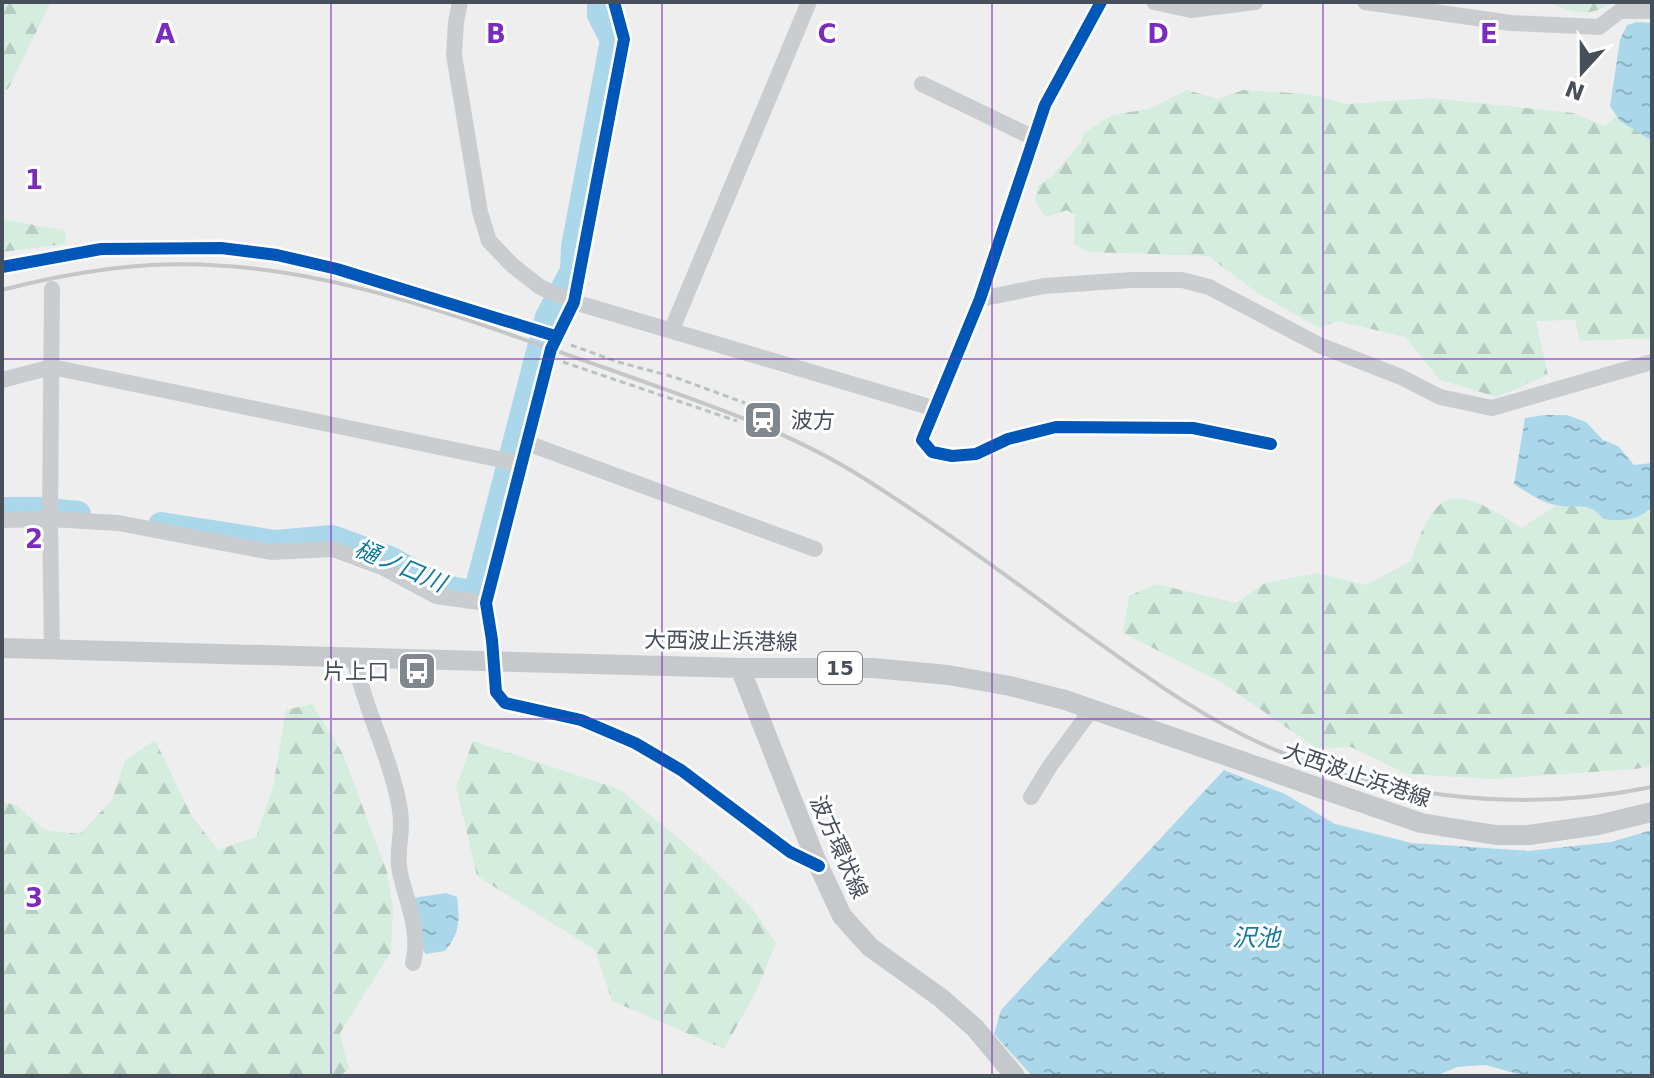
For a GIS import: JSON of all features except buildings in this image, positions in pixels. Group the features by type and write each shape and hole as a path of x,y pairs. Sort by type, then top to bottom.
{"main road":[{"name":"大西波止浜港線","path":"2,648 740,668 873,668 948,675 1010,686 1092,709 1421,823 1496,835 1529,835 1598,825 1652,812"},
{"name":"波方環状線","path":"740,668 842,916 870,947 941,998 975,1028 1015,1076"}],"street":[{"path":"460,2 454,55 480,212 489,241 512,265 540,287 574,302 933,408"},
{"path":"614,2 624,39 574,302 555,336 486,603 496,692 505,703 581,720 635,743 692,777 790,852 819,866"},
{"path":"672,329 809,2"},
{"path":"1101,2 1045,105 980,299 922,440 932,452 952,456 976,454 1008,439 1056,427 1193,428 1271,444"},
{"path":"1154,2 1191,10 1255,2"},
{"path":"1365,2 1511,23 1599,27 1620,11 1652,11"},
{"path":"922,84 1034,138"},
{"path":"2,267 101,249 221,248 277,255 337,269 555,336"},
{"path":"980,299 1044,286 1182,280 1209,287 1319,345 1401,377 1440,397 1492,408 1652,362"},
{"path":"52,289 52,651"},
{"path":"2,380 52,367 522,464"},
{"path":"527,443 815,549"},
{"path":"2,520 118,523 271,552 333,549 382,567 436,596 486,603"},
{"path":"354,658 359,683 396,790 401,823 398,849 400,872 410,904 417,947 413,963"},
{"path":"1031,797 1092,709"}],"path":[{"path":"555,336 575,348 674,377 745,403"},
{"path":"549,357 737,421"}],"green space":[{"path":"2,2 51,2 8,89 2,91"},
{"path":"1548,2 1616,2 1598,10 1582,12 1566,10"},
{"path":"1187,90 1218,99 1243,90 1308,94 1347,104 1431,98 1573,113 1604,126 1624,110 1652,113 1652,338 1580,341 1575,320 1536,321 1548,375 1497,397 1440,380 1405,337 1337,321 1320,328 1259,294 1208,256 1088,252 1074,244 1075,215 1067,210 1046,217 1035,201 1038,186 1054,174 1080,144 1084,133 1112,115 1149,109"},
{"path":"2,219 66,231 65,244 2,252"},
{"path":"1582,489 1652,514 1652,765 1636,769 1492,779 1406,774 1351,747 1316,748 1221,682 1123,633 1129,596 1156,584 1236,603 1265,583 1318,573 1366,585 1411,561 1420,535 1440,504 1452,499 1465,499 1481,504 1521,528"},
{"path":"312,704 343,754 387,872 393,909 391,952 340,1033 349,1069 340,1076 2,1076 2,802 16,805 45,830 80,834 112,800 125,760 155,740 191,815 218,850 256,837 273,787 286,710"},
{"path":"473,741 619,789 696,853 751,907 776,943 757,990 724,1049 612,1001 595,950 477,876 456,787"}],"water":[{"path":"1652,23 1652,141 1620,121 1610,106 1620,40 1627,25"},
{"path":"1567,415 1586,422 1603,440 1618,446 1634,465 1652,463 1652,508 1629,519 1603,519 1587,507 1550,504 1514,484 1525,418"},
{"name":"沢池","path":"1224,770 1285,794 1335,824 1412,843 1528,851 1611,842 1652,830 1652,1076 1524,1076 1486,1065 1457,1067 1436,1076 1032,1076 994,1034 1001,1010"},
{"path":"446,893 457,897 456,932 445,951 426,954 419,946 413,898"}],"waterway":[{"name":"樋ノ口川","path":"161,525 275,543 332,538 392,560 440,587 476,594 548,317 573,271 574,247 613,40 600,15 600,2"},
{"name":"樋ノ口川","path":"2,510 78,514"}],"railway":[{"path":"2,290 114,268 211,265 270,270 328,281 443,312 709,405 835,461 946,533 1179,698 1243,735 1291,756 1340,773 1443,795 1548,799 1652,787"}],"cycle path":[{"path":"614,2 624,39 574,302 551,349 486,603 496,692 505,703 581,720 635,743 681,770 790,852 819,866"},
{"path":"1101,2 1045,105 980,299 922,440 932,452 952,456 976,454 1008,439 1056,427 1193,428 1271,444"},
{"path":"2,267 101,249 221,248 277,255 337,269 555,336"}],"place":[{"name":"波方","path":"763,420"},
{"name":"片上口","path":"417,671"}]}
